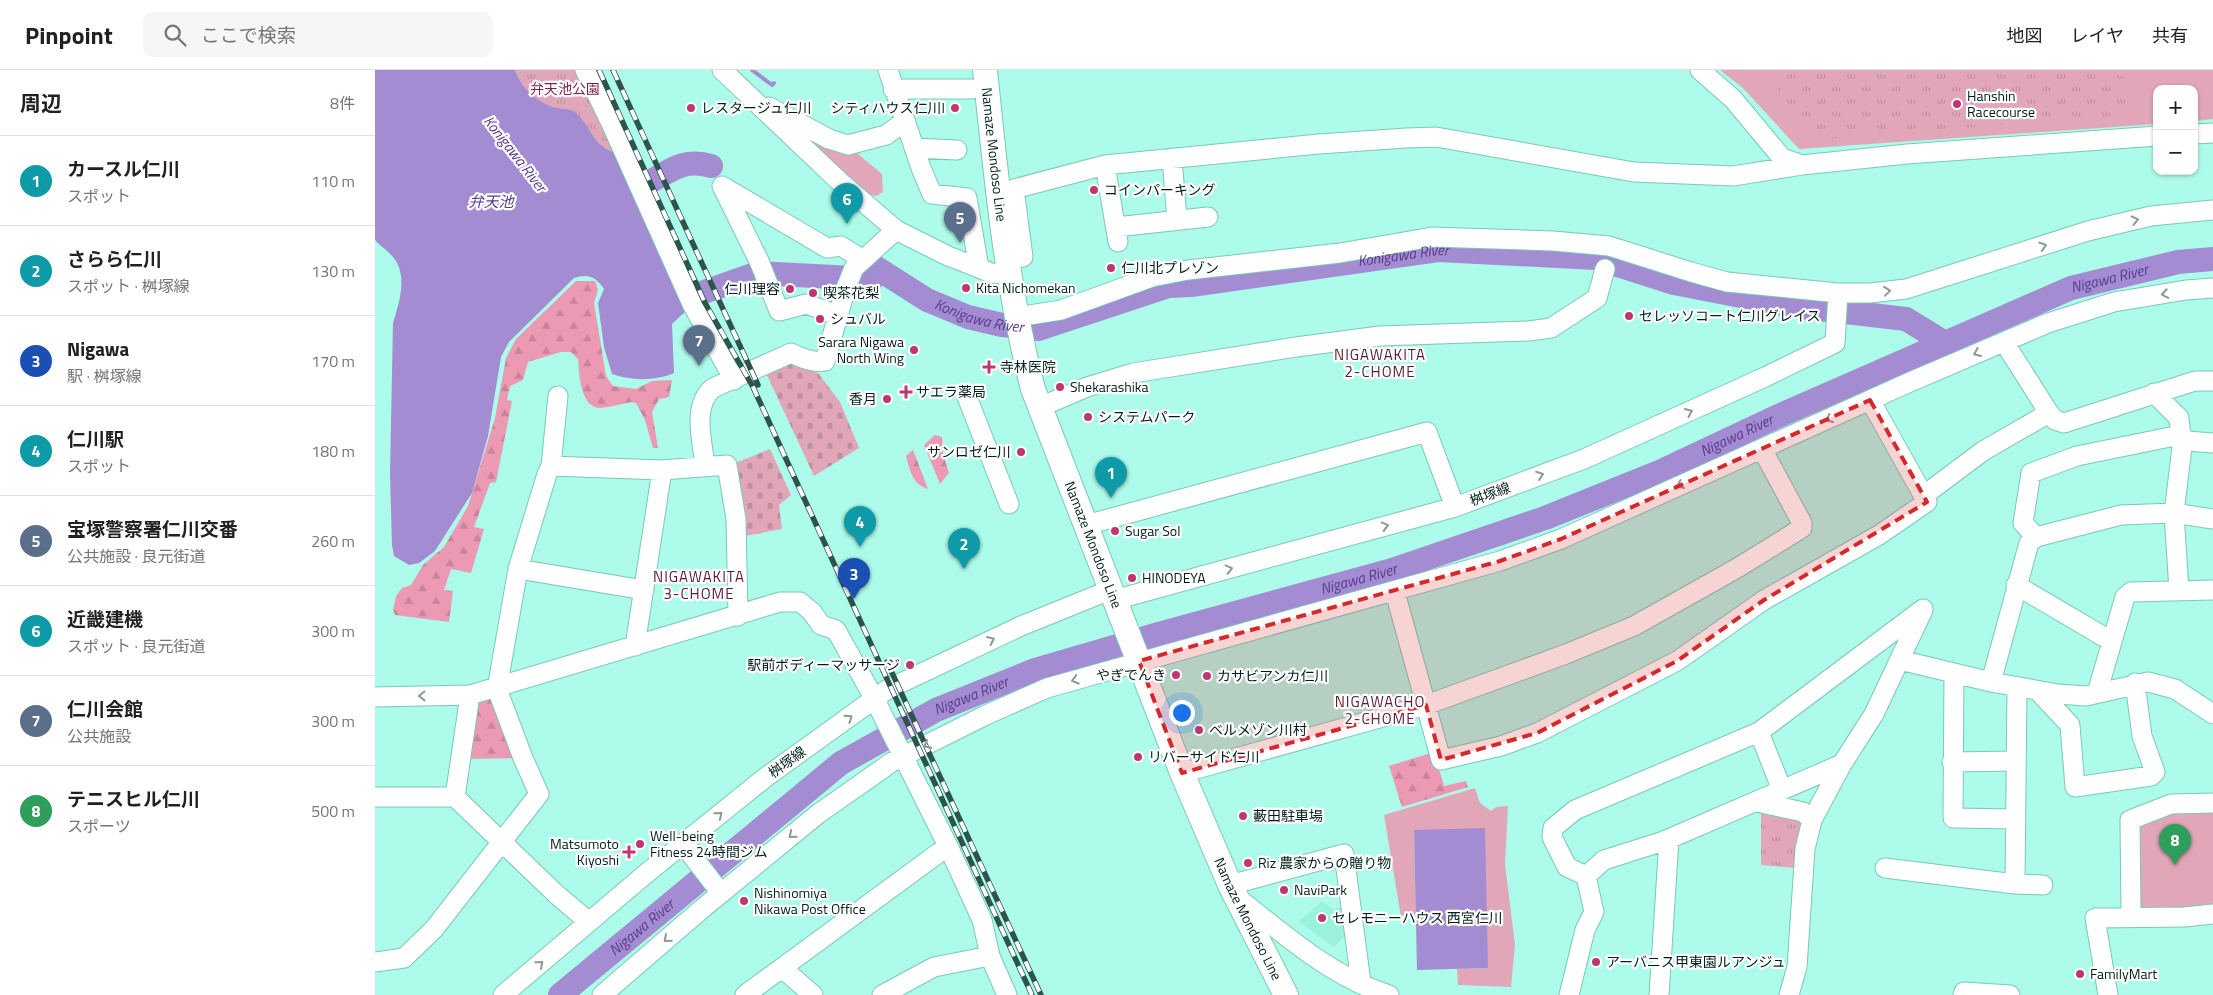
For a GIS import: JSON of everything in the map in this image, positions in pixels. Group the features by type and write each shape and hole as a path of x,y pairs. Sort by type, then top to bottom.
{"main road":[{"name":"Namaze Mondoso Line","path":"978,80 995,172 1018,328 1040,407 1182,773 1233,891 1286,995"}],"street":[{"path":"585,70 693,306 734,380"},
{"path":"722,70 839,181 896,230 948,256 991,272 1009,266 1023,256 1014,189 1105,165 1319,144 1436,137 1634,172 1733,176 1801,165 1907,154 2153,136"},
{"path":"888,70 893,89 932,194 967,198 979,268"},
{"path":"1700,70 1733,99 1782,158 1801,165"},
{"path":"893,89 978,80"},
{"path":"752,98 829,139 848,145 886,135 905,121"},
{"path":"2198,134 2213,132"},
{"path":"914,148 957,151"},
{"path":"1172,158 1177,220"},
{"path":"1105,165 1117,235 1177,220 1208,217"},
{"path":"838,315 806,304 779,311 759,262 722,186 827,248 841,246 858,264"},
{"path":"1018,328 1061,310 1152,277 1188,270 1340,253 1432,237 1553,241 1609,246 1727,282 1838,295 1906,289 2088,231 2151,216 2213,210"},
{"path":"705,465 700,423 702,402 705,394 713,388 791,353 818,362 825,361 846,288 858,264 896,230"},
{"path":"1040,407 1087,387 1133,373 1296,347 1380,336 1529,331 1551,328 1597,298 1605,269"},
{"path":"602,995 721,893 818,814 892,762 986,715 1047,688 1137,658 1395,592 1500,561 1561,539 1870,400 2048,323 2113,302 2186,290 2213,288"},
{"name":"桝塚線","path":"503,995 766,777 898,684 1021,626 1113,598 1455,507 1584,459 1835,343 1838,295"},
{"path":"2004,342 2049,413 2055,420 2064,422 2195,381 2213,381"},
{"path":"2154,393 2179,418 2182,447 2175,513 2179,591"},
{"path":"375,962 405,958 434,929 539,794 497,689 518,568 551,466 558,396"},
{"path":"967,397 1009,504"},
{"path":"1395,592 1441,760 1501,746 1537,733 1677,661 1764,600 1879,535 1927,502 1870,400"},
{"path":"1923,496 1983,451 2049,413"},
{"path":"1086,525 1427,432 1455,507"},
{"path":"2180,435 2187,441 2213,443"},
{"path":"2036,538 2023,524 2031,473 2077,456 2180,435"},
{"path":"1182,773 1426,705 1565,654 1634,626 1739,567 1802,528 1802,524 1762,449"},
{"path":"551,466 662,470 705,465 727,465 736,519 738,616"},
{"path":"635,646 662,470"},
{"path":"1991,682 2029,543 2036,538 2121,515 2175,513 2213,519"},
{"path":"518,568 643,590"},
{"path":"2016,585 2111,641"},
{"path":"2097,694 2125,597 2131,592 2213,590"},
{"path":"375,697 470,696 780,602 800,602 812,612 821,625 836,630 876,701 948,846 982,920 990,956 1007,995"},
{"path":"1569,995 1585,930 1594,912 1586,876 1567,866 1552,837 1553,828 1575,810 1759,732 1923,609 1874,714 1842,764 1812,820 1805,849 1797,967 1789,995"},
{"path":"1900,660 2039,692 2086,696 2149,682 2175,689 2213,714"},
{"path":"1953,673 1953,818 2016,819"},
{"path":"2039,692 2070,725 2075,787 2151,776 2155,772 2142,736 2135,684"},
{"path":"2015,884 2017,687"},
{"path":"455,797 470,696"},
{"path":"1759,732 1782,790"},
{"path":"1952,762 2016,761"},
{"path":"1586,876 1604,860 1669,839 1842,764"},
{"path":"375,796 455,797 556,894 589,922"},
{"path":"1757,802 1803,812 1812,820"},
{"path":"2131,916 2130,820 2171,804 2213,803"},
{"path":"1659,995 1669,839"},
{"path":"683,844 721,893"},
{"path":"745,995 948,846"},
{"path":"1233,891 1344,854 1374,991"},
{"path":"1885,868 2015,884 2043,885"},
{"path":"1233,891 1273,926 1313,957 1374,991"},
{"path":"2108,995 2095,918 2131,916 2185,917 2213,914"},
{"path":"1262,948 1261,939 1265,931 1273,926"},
{"path":"893,992 934,967 990,956"},
{"path":"782,968 813,995"},
{"path":"1963,995 1964,992 2010,995"}],"highlighted area":[{"path":"1870,400 1927,502 1764,600 1677,661 1537,733 1441,760 1426,705 1182,773 1139,661 1500,561 1561,539"}],"shaded area":[{"path":"1322,901 1333,909 1348,907 1352,928 1334,947 1299,922"}],"green space":[{"name":"弁天池公園","path":"515,70 576,70 616,153 608,150 597,141 581,117 575,112 569,109 550,106 537,99 526,89"},
{"name":"Hanshin Racecourse","path":"1720,70 2213,70 2213,119 2198,121 2198,85 2153,85 2153,124 1799,149 1743,88"},
{"name":"Hanshin Racecourse","path":"1777,70 2101,70 2126,78 2125,115 1815,140 1777,111"},
{"path":"796,127 848,154 857,153 882,174 883,192 876,196 865,194"},
{"path":"576,281 595,281 598,290 594,303 606,376 613,386 636,389 652,381 672,380 669,397 659,399 652,412 658,448 653,448 645,420 636,403 631,402 600,408 588,402 582,388 578,359 571,352 561,352 528,362 523,380 510,386 507,400 512,401 496,482 490,483 474,527 484,529 471,573 451,569 444,590 453,591 449,622 395,615 393,610 396,596 402,588 411,585 423,565 444,547 468,506 495,418 506,358 516,339"},
{"path":"785,359 818,373 840,402 859,448 814,476 766,373"},
{"path":"935,435 942,437 943,454 949,473 940,484 924,445"},
{"path":"770,449 791,495 779,505 782,529 740,537 733,464"},
{"path":"913,450 928,489 918,484 911,471 906,456"},
{"path":"496,696 519,758 465,759 474,698"},
{"path":"1434,752 1444,786 1466,781 1468,787 1402,807 1389,766"},
{"path":"1475,788 1480,803 1491,811 1496,807 1508,806 1505,864 1515,945 1511,987 1458,985 1457,969 1488,968 1414,830 1416,917 1401,917 1384,815"},
{"path":"2213,809 2213,908 2141,911 2136,903 2137,827 2170,811"},
{"path":"1761,811 1802,819 1797,868 1761,865"}],"water":[{"name":"弁天池","path":"375,70 515,70 526,89 537,99 550,106 569,109 575,112 581,117 602,146 616,153 688,309 672,324 674,373 651,379 619,376 612,374 604,347 598,303 604,289 591,277 574,278 509,342 501,357 488,436 472,493 435,551 419,563 409,565 394,556 392,545 390,473 393,323 400,298 401,280 397,263 375,240"},
{"path":"1485,828 1488,968 1417,970 1414,830"}],"waterway":[{"path":"752,70 772,85 774,83"},
{"name":"Konigawa River","path":"616,191 636,188 680,166 689,164 711,166"},
{"name":"Konigawa River","path":"872,265 927,300 968,317 1002,325 1038,329 1168,286 1191,285 1438,250 1596,258 1674,283 1793,306 1906,319 1945,343"},
{"name":"Nigawa River","path":"560,995 841,763 936,710 1035,670 1392,570 1545,518 1657,473 1776,417 2071,288 2178,262 2213,259"},
{"path":"684,299 758,273 872,279"}],"railway":[{"path":"599,70 705,303 753,387 1032,995"},
{"path":"613,70 758,385"},
{"path":"887,662 1041,995"}],"place":[{"name":"Hanshin Racecourse","path":"1957,104"},
{"name":"レスタージュ仁川","path":"691,108"},
{"name":"シティハウス仁川I","path":"955,108"},
{"name":"コインパーキング","path":"1094,190"},
{"name":"近畿建機","path":"847,224"},
{"name":"宝塚警察署仁川交番","path":"960,243"},
{"name":"仁川北プレゾン","path":"1111,268"},
{"name":"Kita Nichomekan","path":"966,288"},
{"name":"仁川理容","path":"790,289"},
{"name":"喫茶花梨","path":"813,293"},
{"name":"セレッソコート仁川グレイス","path":"1629,316"},
{"name":"シュバル","path":"820,319"},
{"name":"Sarara Nigawa North Wing","path":"914,350"},
{"name":"仁川会館","path":"699,366"},
{"name":"寺林医院","path":"989,367"},
{"name":"Shekarashika","path":"1060,387"},
{"name":"サエラ薬局","path":"906,392"},
{"name":"香月","path":"887,399"},
{"name":"システムパーク","path":"1088,417"},
{"name":"サンロゼ仁川","path":"1021,452"},
{"name":"カースル仁川","path":"1111,498"},
{"name":"Sugar Sol","path":"1115,531"},
{"name":"仁川駅","path":"860,547"},
{"name":"さらら仁川","path":"964,569"},
{"name":"HINODEYA","path":"1132,578"},
{"name":"Nigawa","path":"854,599"},
{"name":"駅前ボディーマッサージ","path":"910,665"},
{"name":"やぎでんき","path":"1176,675"},
{"name":"カサビアンカ仁川","path":"1207,676"},
{"name":"ベルメゾン川村","path":"1199,730"},
{"name":"リバーサイド仁川","path":"1138,757"},
{"name":"藪田駐車場","path":"1243,816"},
{"name":"Well-being Fitness 24時間ジム","path":"640,844"},
{"name":"Matsumoto Kiyoshi","path":"629,852"},
{"name":"Riz 農家からの贈り物","path":"1248,863"},
{"name":"テニスヒル仁川","path":"2175,865"},
{"name":"NaviPark","path":"1284,890"},
{"name":"Nishinomiya Nikawa Post Office","path":"744,901"},
{"name":"セレモニーハウス 西宮仁川","path":"1322,918"},
{"name":"アーバニス甲東園ルアンジュ","path":"1596,962"},
{"name":"FamilyMart","path":"2080,974"}],"district":[{"name":"NIGAWAKITA 2-CHOME","path":"1380,364"},
{"name":"NIGAWAKITA 3-CHOME","path":"699,586"},
{"name":"NIGAWACHO 2-CHOME","path":"1380,710"}]}
